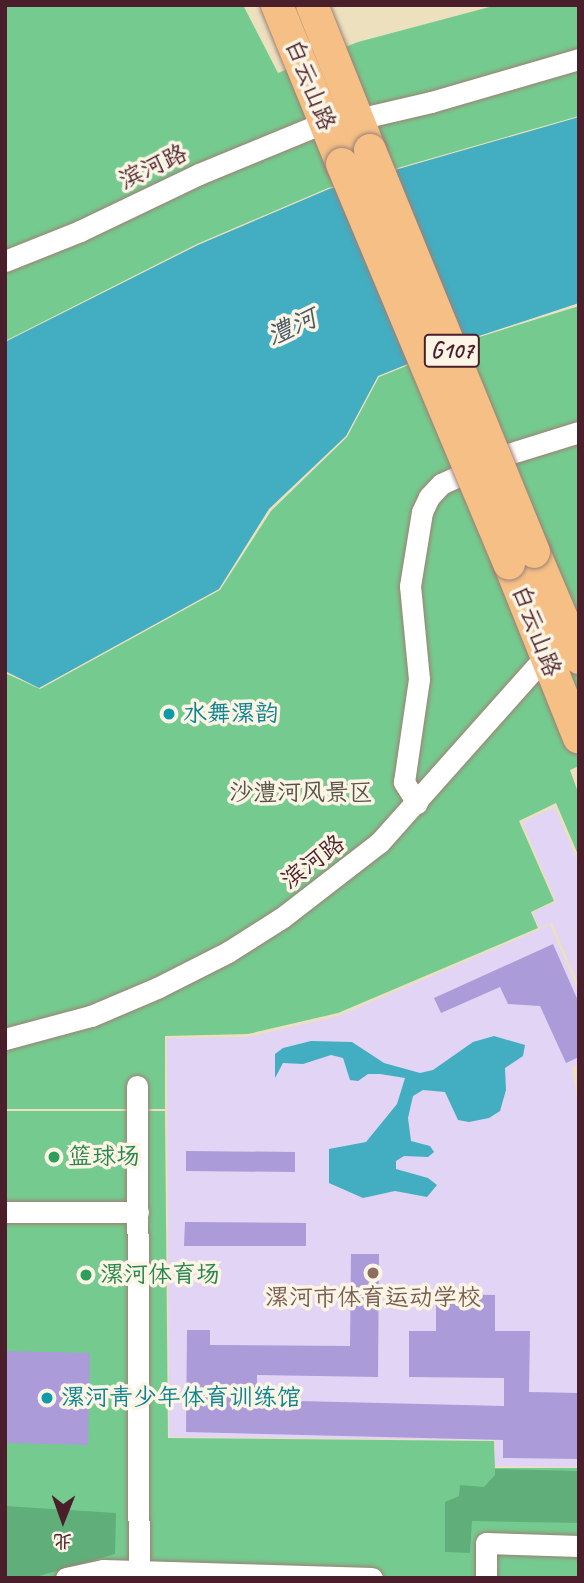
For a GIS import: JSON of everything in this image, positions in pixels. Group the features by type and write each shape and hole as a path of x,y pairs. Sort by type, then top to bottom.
{"highway":[{"name":"白云山路","path":"277,5 342,164 522,558 575,637"},
{"name":"白云山路","path":"314,5 522,558 545,657 579,738"}],"street":[{"path":"266,5 299,59"},
{"path":"358,119 431,102 579,60"},
{"name":"滨河路","path":"5,261 79,231 190,178 325,122"},
{"path":"417,803 404,782 419,679 410,586 422,512 429,497 441,484 505,455 579,432"},
{"name":"滨河路","path":"5,1039 91,1016 228,953 353,866 417,803 545,657 575,637"},
{"path":"137,1086 139,1574"},
{"path":"5,1212 138,1212"},
{"path":"486,1578 486,1543 579,1546"},
{"path":"66,1578 103,1570 139,1574 372,1578"}],"shaded area":[{"path":"555,807 579,864 579,986 552,923 539,928 533,912 556,902 522,822"},
{"name":"漯河市体育运动学校","path":"550,925 579,992 579,1063 572,1068 579,1110 579,1467 495,1466 495,1440 169,1437 167,1038 247,1037 338,1016"}],"green space":[{"path":"5,5 243,5 278,73 358,42 497,5 579,5 579,116 328,188 197,244 5,341"},
{"name":"沙澧河风景区","path":"579,306 579,766 570,770 579,795 579,857 556,803 519,821 554,901 531,912 538,928 338,1013 248,1034 165,1036 165,1109 5,1109 5,673 40,689 220,590 271,511 347,437 379,377 473,339"},
{"name":"漯河体育场","path":"5,1111 165,1111 168,1438 494,1441 495,1468 579,1468 579,1578 5,1578"},
{"path":"495,1469 579,1471 579,1523 472,1521 470,1553 445,1552 445,1502 459,1496 460,1485 484,1487 495,1475"},
{"path":"5,1506 116,1513 115,1554 32,1578 5,1578"}],"water":[{"name":"澧河","path":"579,117 579,303 470,339 378,376 346,436 269,509 219,589 39,688 5,671 5,342 198,245 329,189"},
{"path":"494,1036 525,1045 523,1056 505,1068 506,1090 500,1111 489,1118 469,1122 458,1120 445,1092 423,1090 413,1096 408,1118 411,1141 430,1146 434,1152 428,1157 404,1156 396,1161 396,1169 428,1178 437,1185 427,1197 395,1191 363,1198 329,1183 329,1149 366,1142 397,1104 405,1078 368,1074 358,1081 350,1080 343,1058 331,1055 303,1064 283,1063 275,1078 275,1054 283,1048 311,1041 352,1042 384,1063 420,1073 433,1070 473,1042"}],"building":[{"path":"553,944 579,1003 579,1057 566,1063 540,1006 508,1004 500,987 441,1013 434,998"},
{"path":"186,1151 295,1152 295,1172 186,1171"},
{"path":"185,1222 306,1223 306,1246 184,1246"},
{"path":"351,1254 379,1254 378,1377 257,1375 257,1400 504,1406 504,1378 409,1377 409,1331 436,1331 436,1294 495,1295 495,1331 530,1331 529,1392 579,1393 579,1459 503,1458 503,1440 186,1432 187,1330 210,1330 210,1345 350,1346"},
{"name":"漯河青少年体育训练馆","path":"5,1351 90,1353 88,1445 5,1443"}],"place":[{"name":"水舞漯韵","path":"169,714"},
{"name":"篮球场","path":"54,1157"},
{"name":"漯河市体育运动学校","path":"373,1273"},
{"name":"漯河体育场","path":"86,1275"},
{"name":"漯河青少年体育训练馆","path":"47,1398"}]}
